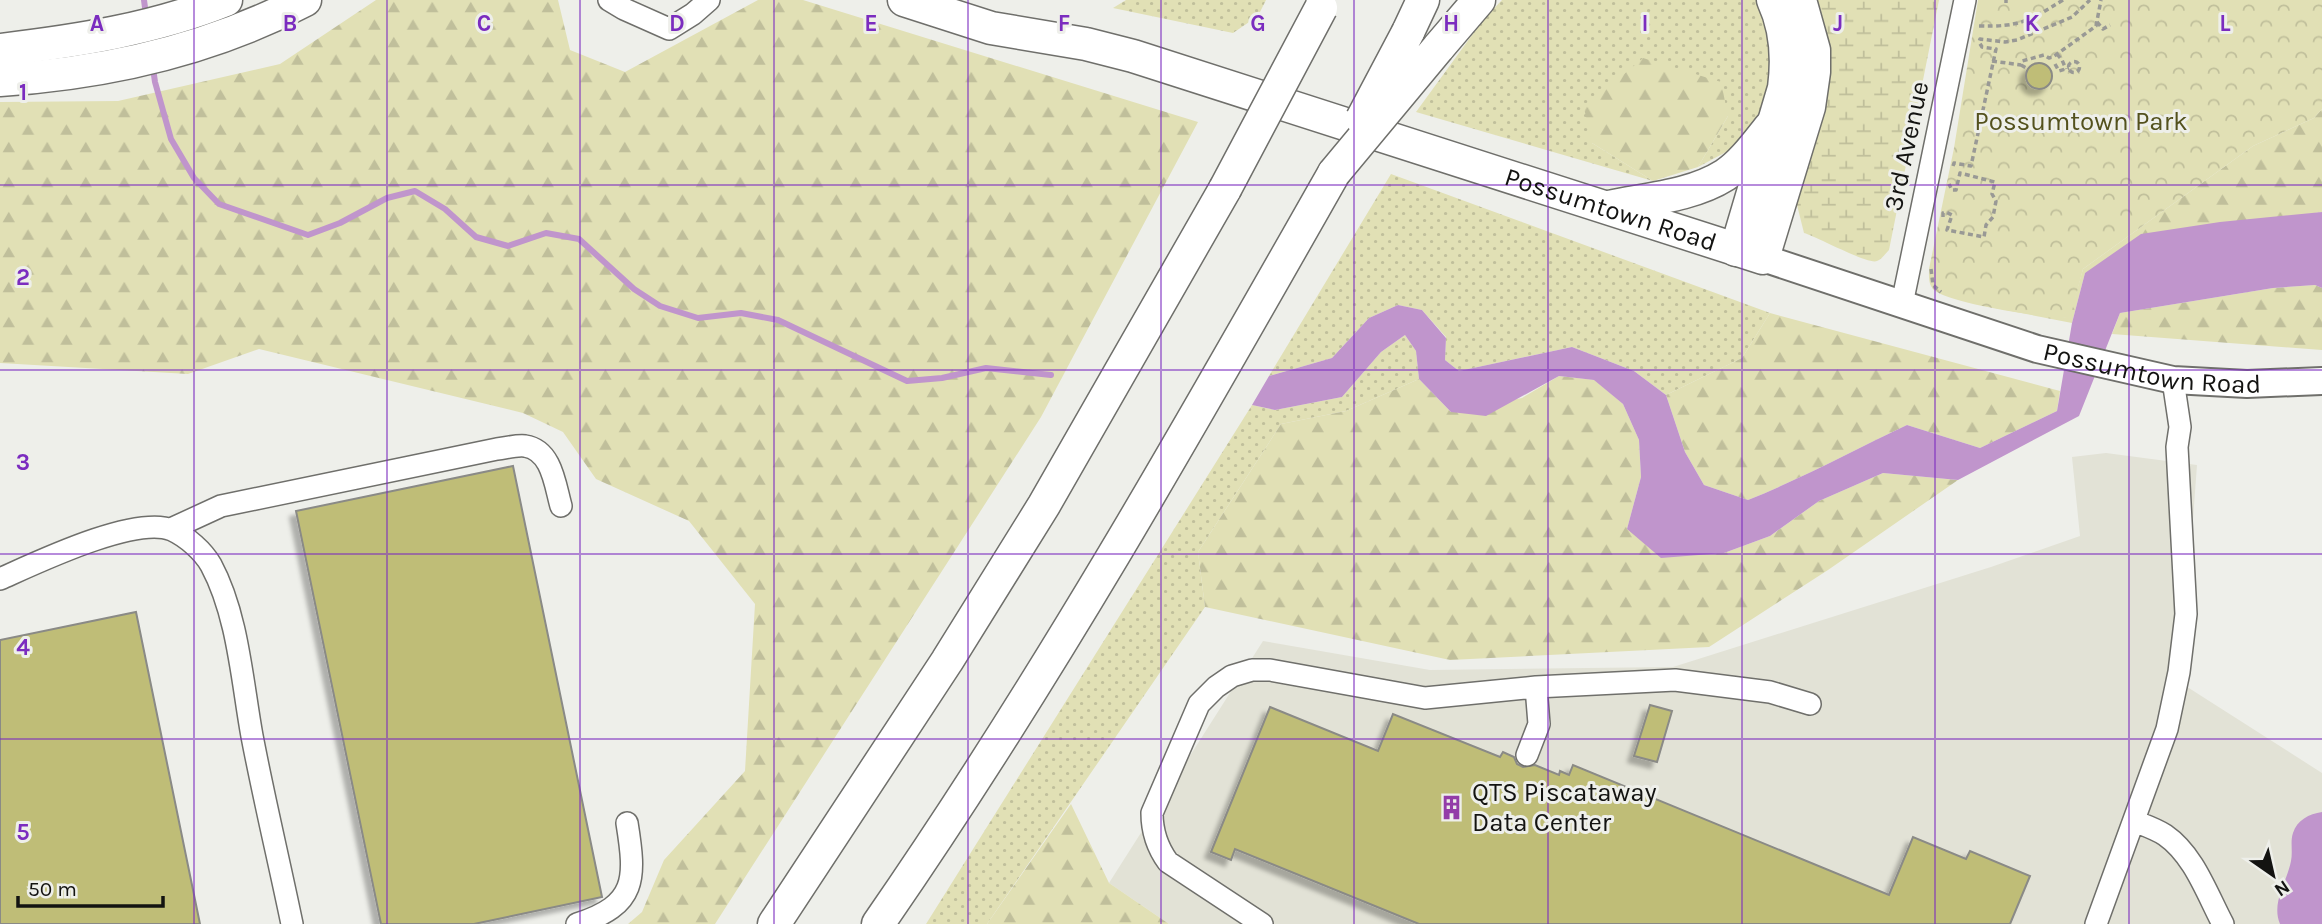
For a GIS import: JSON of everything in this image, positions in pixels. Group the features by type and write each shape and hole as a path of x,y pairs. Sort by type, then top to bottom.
{"highway":[{"path":"0,50 70,42 127,30 171,20 226,0"},
{"path":"0,80 46,77 132,63 179,51 234,33 305,0"},
{"name":"Possumtown Road","path":"904,0 991,28 1086,44 1133,57 1750,254"},
{"path":"878,924 995,748 1152,493 1334,173 1423,0"},
{"path":"1334,173 1479,0"},
{"path":"1750,254 1788,63 1784,36 1773,0"},
{"path":"1750,254 1809,107 1814,50 1800,0"},
{"path":"774,924 947,662 1044,506 1225,189 1323,4"},
{"path":"1608,207 1683,191 1725,174 1759,141 1777,117"}],"main road":[{"name":"Possumtown Road","path":"1750,254 2037,349 2173,380 2247,384 2322,381"}],"street":[{"path":"609,0 669,29 709,0"},
{"name":"3rd Avenue","path":"1902,304 1965,0"},
{"path":"2096,924 2167,729 2179,672 2186,614 2176,447 2180,427 2173,380"},
{"path":"170,529 221,506 484,451 523,446 535,449 543,455 551,470 561,506"},
{"path":"0,579 106,536 143,527 170,529 197,546 210,564 229,607 292,924"},
{"path":"1262,924 1168,862 1158,850 1152,824 1152,813 1199,704 1232,676 1252,670 1270,670 1425,698 1536,687 1675,680 1770,692 1811,704"},
{"path":"1527,755 1539,724 1536,687"},
{"path":"2134,821 2162,833 2174,842 2194,868 2223,924"},
{"path":"577,924 606,913 620,901 631,883 633,858 627,824"}],"path":[{"path":"1960,25 2007,27 2024,23 2063,0"},
{"path":"1941,224 1943,213 1950,212 1952,215 1947,230 1984,237 1986,225 1993,217 1996,201 1992,194 1995,182 1960,173 1956,190 1952,190 1949,184 1954,163 1971,166 1996,49 1982,47 1980,38 2005,42 2017,40 2072,17 2090,0"},
{"path":"2021,65 2022,61 2057,54 2096,26 2101,0"},
{"path":"2097,22 2103,29 2110,25"},
{"path":"2051,70 2056,66 2059,71 2067,69 2057,54"},
{"path":"1992,61 2021,65 2028,69"},
{"path":"1934,259 1931,278 1933,285 1940,292 1950,295"}],"shaded area":[{"path":"2322,212 2322,288 2315,285 2273,288 2120,313 2079,416 1958,480 1883,473 1819,501 1770,536 1724,553 1661,558 1627,529 1641,477 1639,440 1623,404 1594,380 1559,376 1486,416 1451,412 1419,379 1416,351 1405,335 1381,352 1342,397 1275,410 1252,405 1269,376 1332,358 1369,318 1398,305 1422,310 1446,338 1445,360 1459,371 1572,347 1634,371 1666,395 1685,452 1704,485 1748,500 1907,425 1980,448 2057,411 2072,323 2085,273 2141,234 2220,222"},
{"path":"2106,453 2197,465 2181,683 2322,773 2322,924 1169,924 1109,883 1263,641 1430,670 1673,667 1991,567 2080,536 2072,457"},
{"path":"2322,812 2322,924 2280,924 2278,900 2291,861 2293,833 2304,818"}],"green space":[{"path":"376,0 558,0 570,50 625,72 758,0 803,0 1198,122 1041,417 715,924 628,924 642,912 664,860 745,771 755,604 689,521 596,479 563,432 523,413 259,349 188,374 0,363 0,102 118,101 280,64"},
{"path":"1126,0 1266,0 1258,16 1233,33 1113,8"},
{"path":"1502,0 1759,0 1769,26 1772,55 1765,104 1741,144 1698,167 1728,116 1592,143 1653,181 1416,112 1483,20"},
{"path":"1811,0 1939,0 1889,250 1877,261 1864,259 1804,233 1796,201"},
{"name":"Possumtown Park","path":"1978,0 2322,0 2322,109 2314,118 2253,146 2083,269 2070,318 2021,313 1943,295 1932,288 1929,269 1954,148"},
{"path":"1643,58 1721,82 1728,116 1698,167 1653,181 1592,143 1584,108"},
{"path":"2322,109 2322,212 2271,219 2085,273 2072,323 1975,304 2069,318 2083,269 2253,146 2314,118"},
{"path":"1391,174 1770,313 1742,358 1666,395 1634,371 1572,347 1459,371 1445,360 1446,337 1422,310 1398,305 1369,318 1332,358 1269,376"},
{"path":"2315,285 2322,288 2322,350 2112,334 2120,313 2273,288"},
{"path":"1770,313 2060,391 2057,411 1980,448 1907,425 1748,500 1704,485 1685,452 1666,395 1742,358"},
{"path":"1405,335 1416,351 1419,379 1346,411 1281,424 1198,552 1205,607 987,924 926,924 1252,405 1275,410 1342,397 1381,352"},
{"path":"1559,376 1595,380 1623,404 1639,440 1641,477 1627,529 1724,553 1770,536 1819,501 1883,473 1958,480 1828,570 1709,647 1450,660 1205,607 1198,552 1281,424 1346,411 1419,379 1451,412 1522,398"},
{"path":"1071,804 1109,883 1169,924 987,924"}],"building":[{"path":"2039,63 2048,67 2052,76 2048,85 2039,89 2030,85 2026,76 2030,67"},
{"path":"513,466 602,897 474,924 381,924 296,511"},
{"path":"136,612 200,924 0,924 0,640"},
{"path":"1650,705 1672,711 1657,762 1634,756"},
{"name":"QTS Piscataway Data Center","path":"1270,707 1378,751 1393,714 1500,757 1503,752 1514,757 1517,764 1523,767 1535,765 1559,775 1560,771 1569,775 1573,765 1889,895 1913,837 1966,859 1970,851 2030,876 2010,924 1419,924 1235,849 1231,860 1211,852"}],"waterway":[{"path":"144,0 146,15"},
{"path":"153,68 171,139 194,178 219,204 308,235 340,223 387,198 415,191 445,209 476,237 508,246 546,233 579,239 634,289 660,306 698,318 741,313 778,320 907,381 942,378 986,368 1051,375"}],"place":[{"name":"QTS Piscataway Data Center","path":"1452,807"}]}
